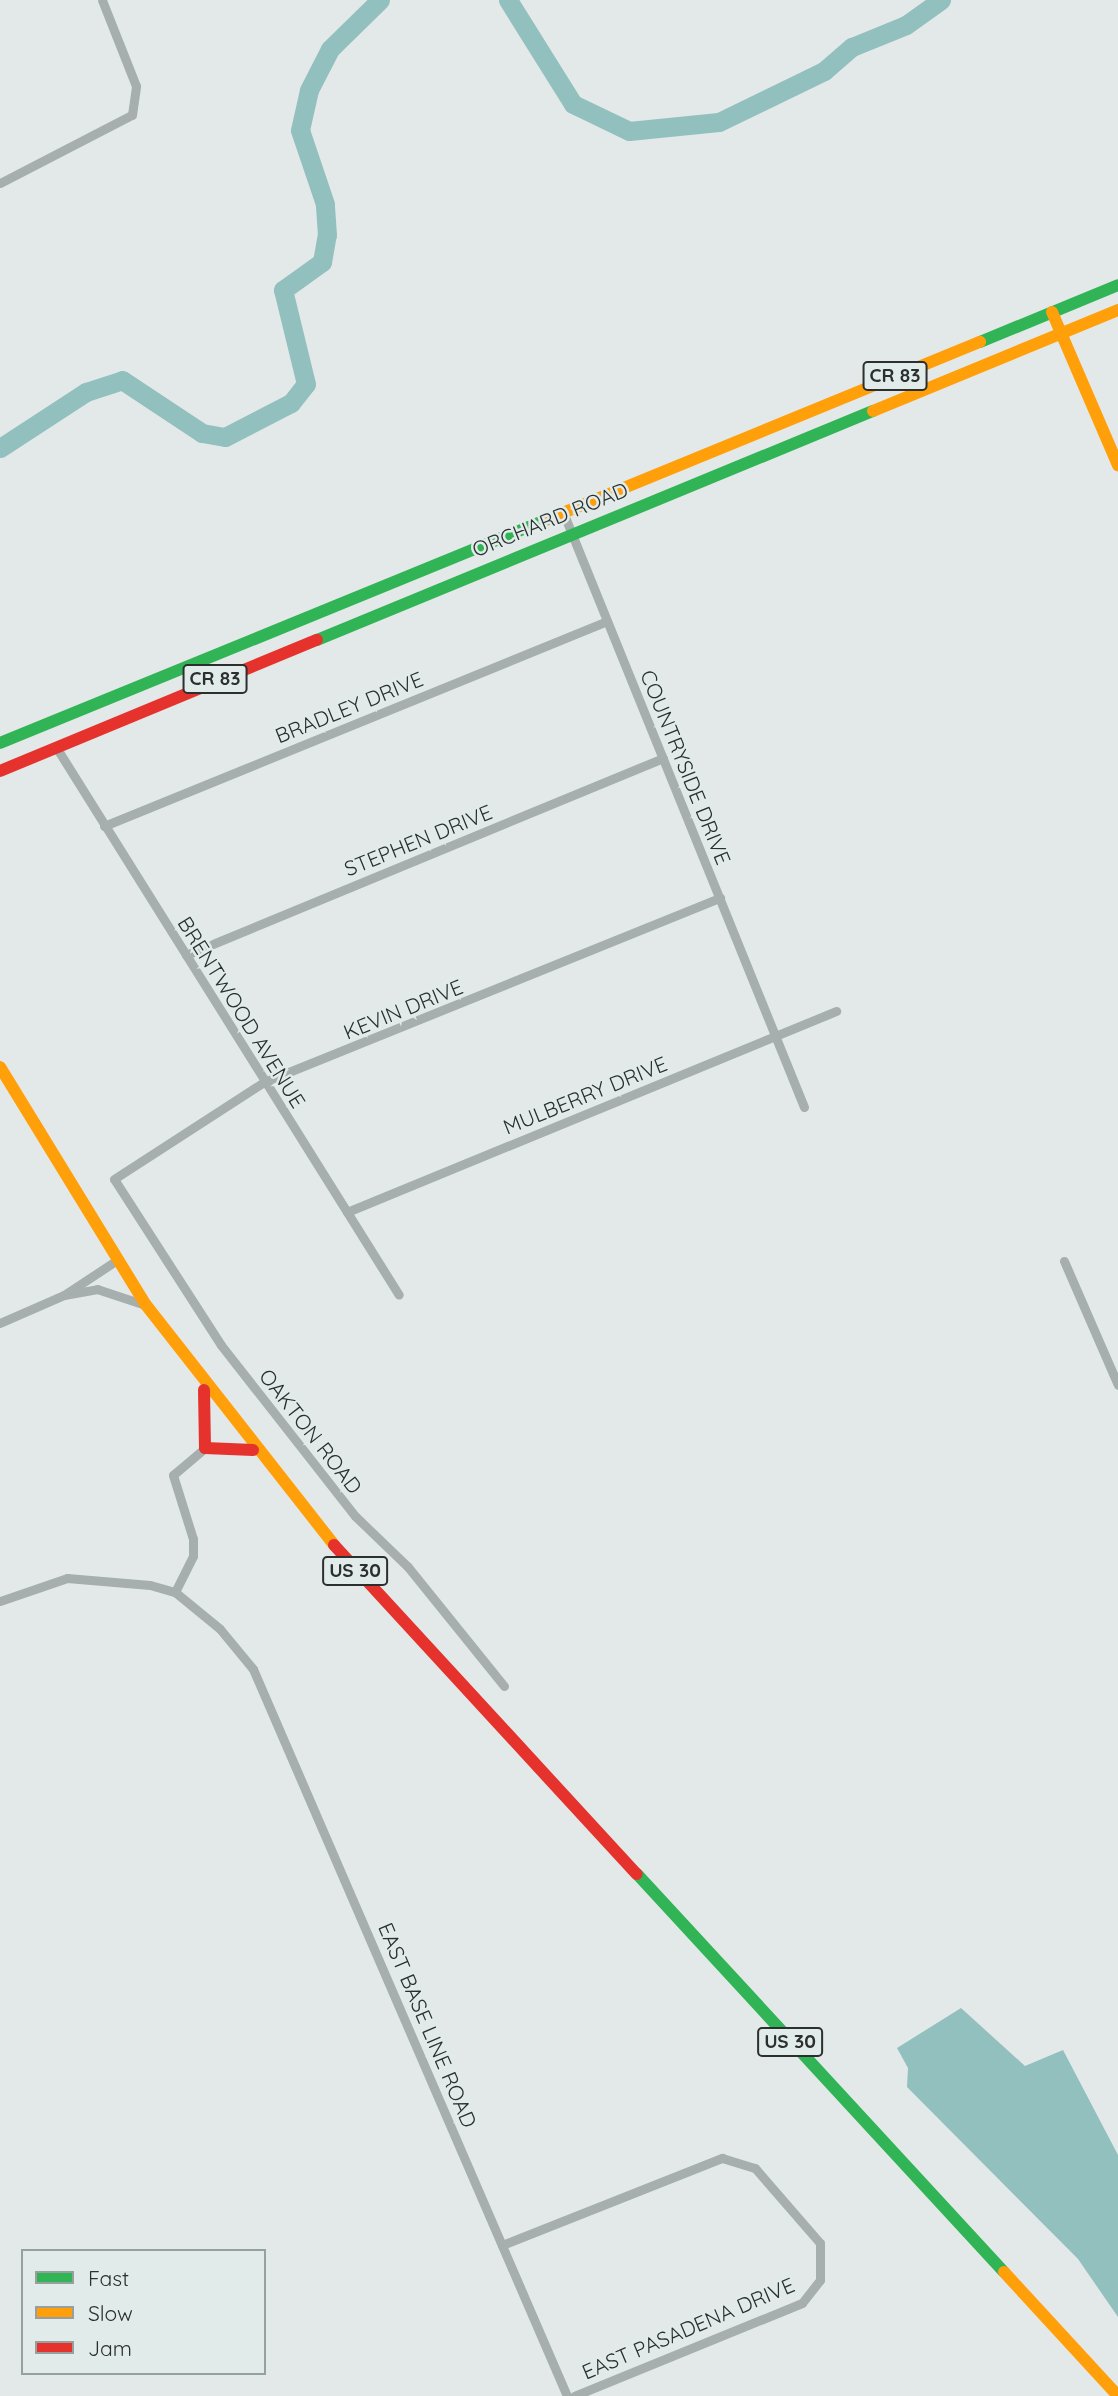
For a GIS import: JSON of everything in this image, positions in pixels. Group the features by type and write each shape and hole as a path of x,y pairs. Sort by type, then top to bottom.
{"main road":[{"name":"ORCHARD ROAD","path":"0,744 1118,285"},
{"name":"ORCHARD ROAD","path":"0,771 570,531 1118,310"},
{"path":"1052,312 1118,465"},
{"name":"US 30","path":"0,1067 146,1305 253,1450 466,1693 1118,2396"},
{"path":"200,1380 209,1405 205,1448 253,1450"}],"street":[{"path":"0,183 123,121 136,106 136,86 102,0"},
{"name":"COUNTRYSIDE DRIVE","path":"563,512 804,1107"},
{"name":"BRADLEY DRIVE","path":"104,826 607,621"},
{"name":"BRENTWOOD AVENUE","path":"56,747 399,1295"},
{"name":"STEPHEN DRIVE","path":"186,955 663,758"},
{"name":"KEVIN DRIVE","path":"114,1179 264,1082 720,898"},
{"name":"MULBERRY DRIVE","path":"347,1212 836,1011"},
{"name":"OAKTON ROAD","path":"114,1179 221,1345 355,1516 407,1566 505,1686"},
{"path":"0,1323 64,1295 117,1260"},
{"path":"1064,1261 1118,1385"},
{"path":"64,1295 108,1289 146,1305"},
{"path":"0,1601 68,1578 113,1577 175,1592 193,1556 193,1539 173,1475 205,1448"},
{"name":"EAST BASE LINE ROAD","path":"175,1592 220,1629 253,1669 567,2396"},
{"name":"EAST PASADENA DRIVE","path":"502,2245 722,2158 755,2168 820,2243 820,2280 802,2303 574,2396"}],"water":[{"path":"961,2008 1025,2066 1063,2050 1118,2155 1118,2317 1078,2259 907,2087 908,2068 897,2048"}],"waterway":[{"path":"0,448 86,392 122,380 202,433 225,437 291,403 306,384 283,290 322,262 327,235 325,204 300,130 309,90 330,49 380,0"},
{"path":"508,0 573,104 629,131 719,122 824,71 852,47 906,25 941,0"}],"traffic: fast":[{"path":"980,342 1118,285"},
{"path":"317,640 873,411"},
{"path":"0,743 548,519"},
{"path":"637,1874 1004,2272"}],"traffic: slow":[{"path":"873,411 1118,310"},
{"path":"1052,312 1118,465"},
{"path":"548,519 980,342"},
{"path":"0,1067 146,1305 334,1545"},
{"path":"1004,2272 1118,2396"}],"traffic: jam":[{"path":"0,771 317,640"},
{"path":"204,1390 205,1448 253,1450"},
{"path":"334,1545 637,1874"}]}
